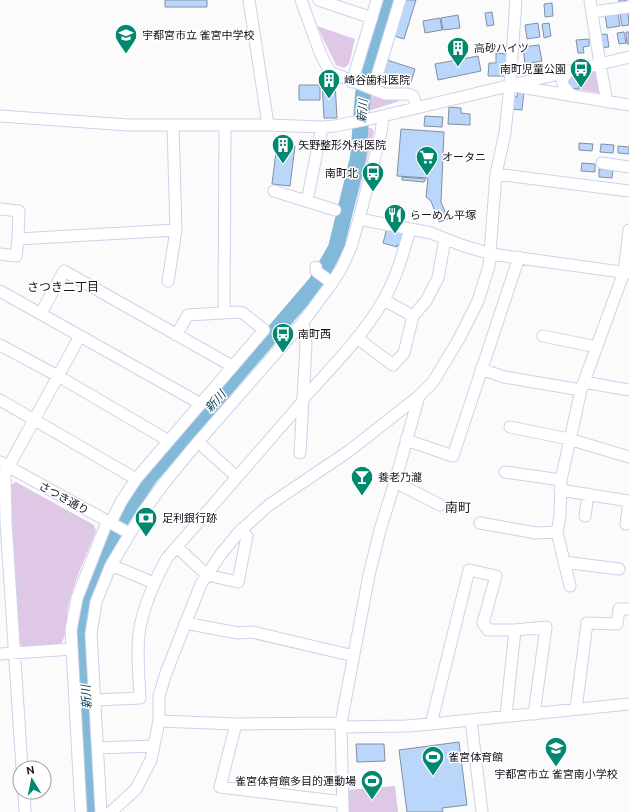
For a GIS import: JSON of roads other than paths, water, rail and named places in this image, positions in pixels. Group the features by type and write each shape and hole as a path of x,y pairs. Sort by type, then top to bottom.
{"street":[{"path":"250,0 268,125"},
{"path":"301,0 321,54 330,72 385,94 407,94 413,96 417,107"},
{"path":"318,0 372,18"},
{"path":"352,82 378,0"},
{"path":"371,89 400,0"},
{"path":"111,812 136,789 152,760 158,721 159,696 166,673 201,584 221,554 240,531 268,505 349,451 419,396 433,382 459,338 478,301 489,266 491,254 496,174 505,133 516,0"},
{"path":"590,0 607,102"},
{"path":"592,12 629,7"},
{"path":"0,116 173,126 268,125 322,127 353,123 629,57"},
{"path":"568,71 562,80 564,87 572,96"},
{"path":"510,85 629,105"},
{"path":"81,812 71,630 76,598 117,527 153,498 198,442 303,322 322,275 341,269 351,248 359,219 383,116"},
{"path":"224,307 225,125"},
{"path":"168,281 176,230 173,126"},
{"path":"307,201 322,127"},
{"path":"602,163 629,167"},
{"path":"496,174 629,191"},
{"path":"274,191 335,210"},
{"path":"0,209 19,211 16,256 0,254"},
{"path":"359,219 431,233 461,245 491,254 626,272"},
{"path":"140,698 138,651 140,628 146,603 154,583 167,558 371,320 384,300 399,269 410,229"},
{"path":"18,239 176,230"},
{"path":"570,586 557,532 560,516 561,485 569,439 583,386 626,272 629,230"},
{"path":"357,338 393,365 404,353 413,316 426,301 438,278 444,239"},
{"path":"406,440 453,456 519,257"},
{"path":"41,313 64,271 232,366"},
{"path":"0,291 201,404"},
{"path":"384,300 413,316"},
{"path":"102,812 92,653 92,624 96,602 111,565 121,502 136,479 264,330 243,313 239,312 188,316 176,335"},
{"path":"300,453 306,344 303,322"},
{"path":"22,760 15,653 3,520 4,464 34,420 80,336"},
{"path":"543,336 597,347"},
{"path":"0,345 58,376 169,441"},
{"path":"481,369 504,377 629,390"},
{"path":"236,724 220,787 343,807 341,725 380,530 419,396"},
{"path":"0,400 136,479"},
{"path":"510,427 569,439 629,457"},
{"path":"198,442 237,477"},
{"name":"さつき通り","path":"4,464 117,527"},
{"path":"505,472 561,485 588,494 629,502 626,524"},
{"path":"395,482 440,505"},
{"path":"585,516 588,494"},
{"path":"480,523 536,533 557,532"},
{"path":"177,547 207,575 238,582 247,536 240,531"},
{"path":"564,562 619,569"},
{"path":"111,565 154,583"},
{"path":"431,724 469,570 496,576 483,623 488,630 515,630 546,627 534,714"},
{"path":"576,709 587,623 617,624 619,609 629,609"},
{"path":"185,623 238,633 252,632 354,656"},
{"path":"506,716 515,630"},
{"path":"0,654 72,649"},
{"path":"95,700 159,696"},
{"path":"158,721 236,724 406,726 629,704"},
{"path":"471,720 482,812"},
{"path":"98,748 154,746"},
{"path":"24,800 25,812"}],"waterway":[{"name":"新川","path":"93,812 82,647 82,630 92,585 122,519 149,478 316,283 336,248 358,158 363,94 392,0"}],"place":[{"name":"宇都宮市立 雀宮中学校","path":"126,54"},
{"name":"高砂ハイツ","path":"458,68"},
{"name":"南町児童公園","path":"581,88"},
{"name":"崎谷歯科医院","path":"329,100"},
{"name":"矢野整形外科医院","path":"283,164"},
{"name":"オータニ","path":"427,176"},
{"name":"南町北","path":"373,192"},
{"name":"らーめん平塚","path":"395,234"},
{"name":"南町西","path":"283,354"},
{"name":"養老乃瀧","path":"362,496"},
{"name":"足利銀行跡","path":"146,538"},
{"name":"宇都宮市立 雀宮南小学校","path":"556,768"},
{"name":"雀宮体育館","path":"433,776"},
{"name":"雀宮体育館多目的運動場","path":"372,800"}],"district":[{"name":"さつき二丁目","path":"63,286"},
{"name":"南町","path":"458,507"}]}
